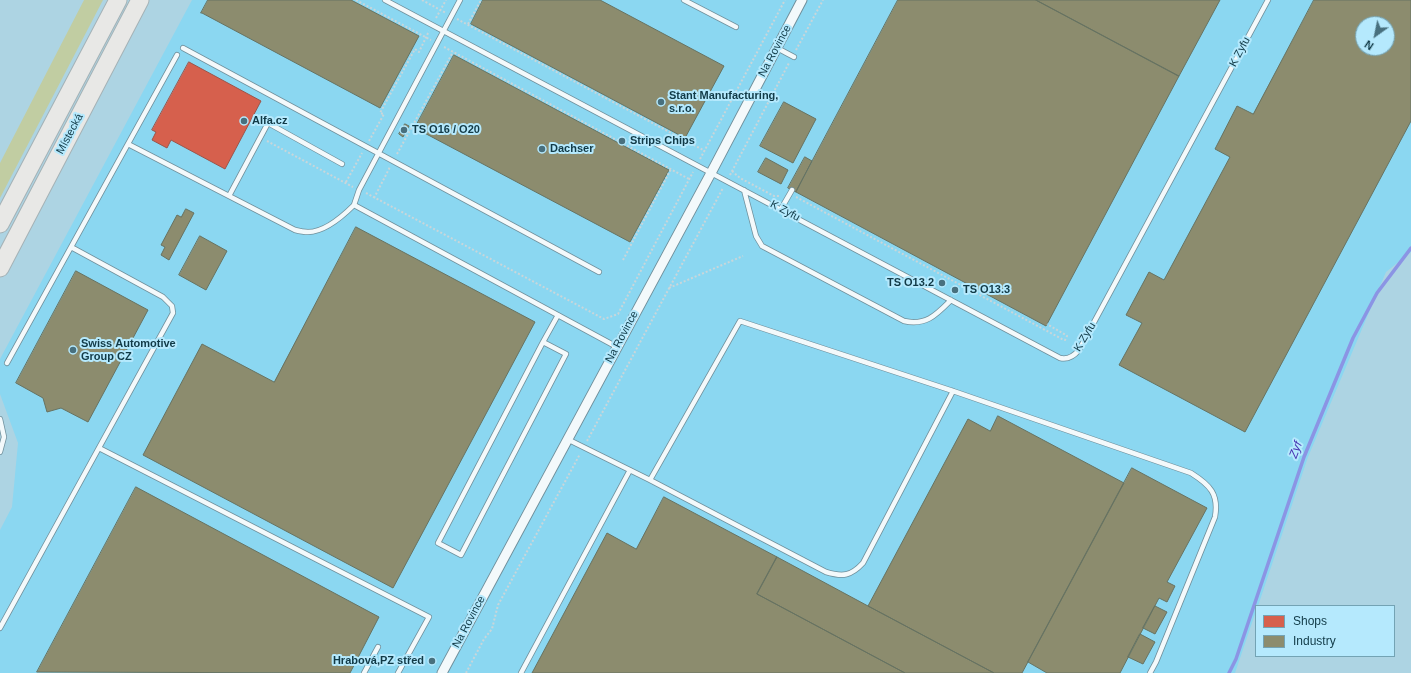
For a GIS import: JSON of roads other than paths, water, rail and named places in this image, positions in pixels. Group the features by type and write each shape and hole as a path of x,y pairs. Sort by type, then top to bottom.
{"highway":[{"name":"Místecká","path":"0,224 118,0"},
{"name":"Místecká","path":"0,268 140,0"}],"street":[{"name":"Na Rovince","path":"442,673 711,173 802,0"}],"lane":[{"name":"K Zyfu","path":"385,0 443,32 782,209 1060,358 1070,358 1077,352 1268,0"},
{"path":"128,144 295,230 308,232 320,230 343,216 354,205 359,190 460,0"},
{"path":"684,0 736,27"},
{"path":"183,48 599,272"},
{"path":"776,48 794,57"},
{"path":"7,363 176,55"},
{"path":"229,196 268,123 342,164"},
{"path":"744,190 756,236 762,246 882,310 904,321 912,323 924,321 933,317 951,300"},
{"path":"782,209 791,192"},
{"path":"354,205 617,347"},
{"path":"0,628 173,313 172,306 163,297 71,247"},
{"path":"544,342 566,354 461,555 438,543 558,315"},
{"path":"650,480 740,321 953,391 1191,473 1207,484 1215,496 1217,505 1215,517 1156,662 1150,673"},
{"path":"568,439 826,572 842,576 857,570 863,563 953,391"},
{"path":"0,419 4,437 0,452"},
{"path":"99,448 429,617 398,673"},
{"path":"521,673 630,470"},
{"path":"364,673 378,647"}],"waterway":[{"name":"Zyf","path":"1229,673 1236,659 1304,457 1353,338 1377,293 1411,248"}],"place":[{"name":"Stant Manufacturing, s.r.o.","path":"661,102"},
{"name":"Alfa.cz","path":"244,121"},
{"name":"TS O16 / O20","path":"404,130"},
{"name":"Strips Chips","path":"622,141"},
{"name":"Dachser","path":"542,149"},
{"name":"TS O13.2","path":"942,283"},
{"name":"TS O13.3","path":"955,290"},
{"name":"Swiss Automotive Group CZ","path":"73,350"},
{"name":"Hrabová,PZ střed","path":"432,661"}]}
